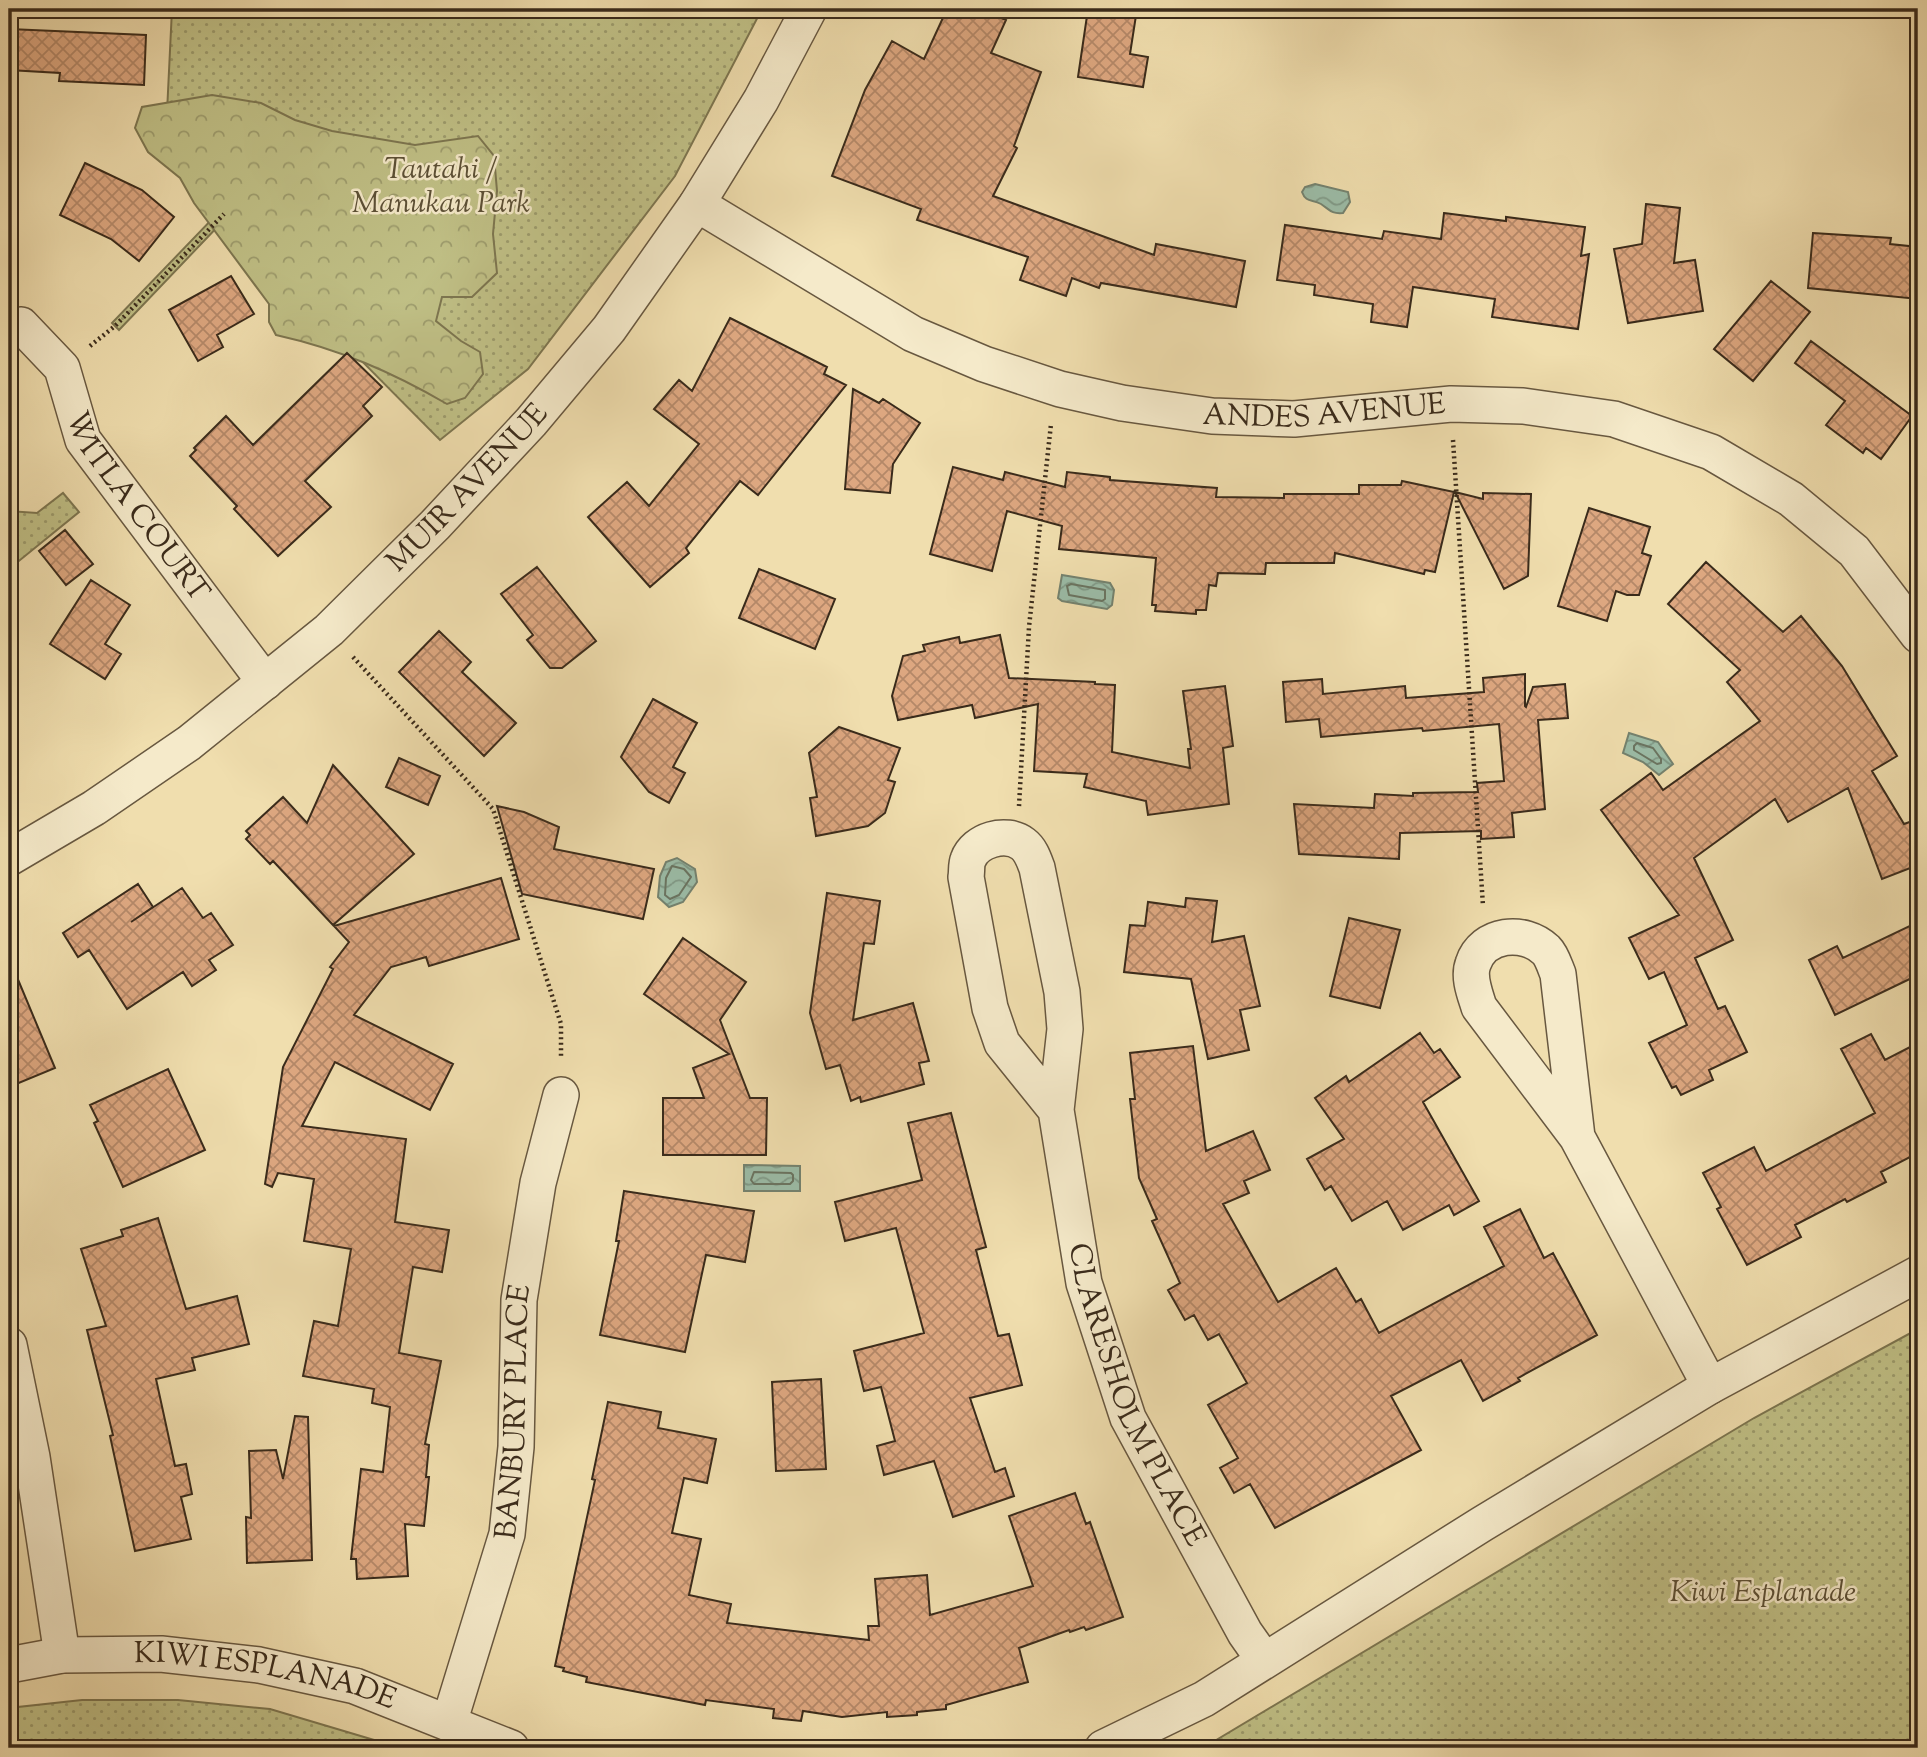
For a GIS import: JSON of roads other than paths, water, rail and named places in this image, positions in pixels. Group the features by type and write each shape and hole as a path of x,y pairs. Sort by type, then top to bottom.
{"street":[{"name":"MUIR AVENUE","path":"9,858 93,808 189,743 329,630 435,525 531,422 609,330 698,204 761,100 809,9"},
{"name":"ANDES AVENUE","path":"698,204 912,334 984,364 1060,389 1122,403 1212,416 1294,419 1451,404 1522,407 1614,419 1711,452 1791,499 1854,551 1918,635"},
{"name":"WITLA COURT","path":"21,325 62,368 83,440 265,682"},
{"name":"CLARESHOLM PLACE","path":"1056,1110 1002,1043 990,1009 967,877 968,860 978,845 993,839 1009,838 1024,844 1037,868 1062,992 1065,1029 1056,1110 1084,1283 1128,1418 1245,1633 1264,1660"},
{"path":"1577,1137 1558,974 1548,951 1529,938 1510,937 1488,942 1472,965 1472,987 1479,1007 1577,1137 1710,1386"},
{"name":"BANBURY PLACE","path":"449,1723 507,1534 516,1447 519,1300 538,1183 561,1095"},
{"path":"1103,1748 1204,1699 1482,1524 1710,1386 1918,1274"},
{"path":"9,1345 32,1458 62,1655"},
{"name":"KIWI ESPLANADE","path":"9,1665 62,1655 161,1654 259,1665 355,1686 511,1748"}],"water":[{"path":"1315,184 1348,192 1350,202 1343,213 1333,212 1305,198 1302,192 1305,187"},
{"path":"1062,575 1110,583 1114,590 1112,605 1107,609 1062,601 1058,598"},
{"path":"1629,733 1658,742 1673,764 1659,775 1643,762 1623,753"},
{"path":"677,858 695,869 697,882 683,902 669,907 658,897 660,876 666,862"},
{"path":"744,1165 800,1166 800,1191 744,1191"}],"park label":[{"name":"Tautahi / Manukau Park","path":"441,187"},
{"name":"Kiwi Esplanade","path":"1763,1593"}]}
